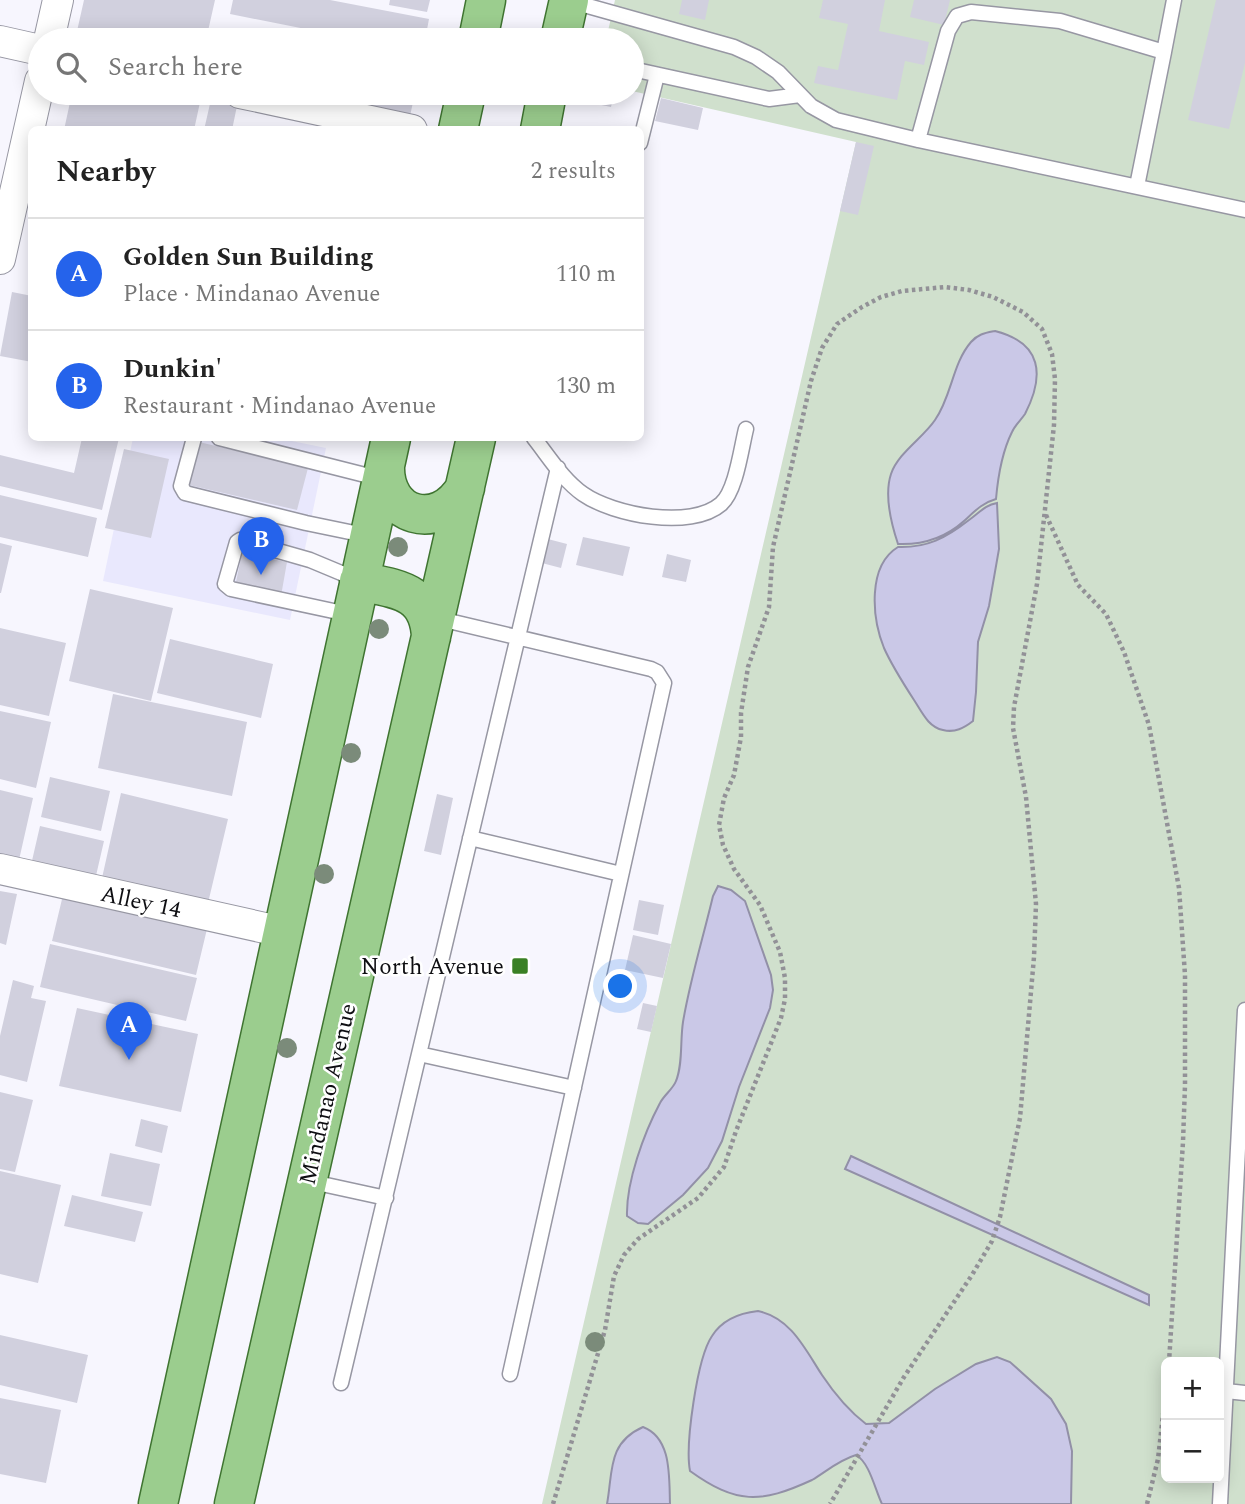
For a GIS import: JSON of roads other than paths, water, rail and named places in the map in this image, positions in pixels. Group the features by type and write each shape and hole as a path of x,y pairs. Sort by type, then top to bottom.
{"main road":[{"path":"480,28 486,0"},
{"path":"563,28 569,1"},
{"path":"459,126 463,105"},
{"path":"541,126 545,105"},
{"name":"Mindanao Avenue","path":"233,1504 475,441"},
{"path":"158,1504 386,460"},
{"path":"386,460 385,478 388,492 408,510 435,514 448,509 458,500 465,488"},
{"path":"356,598 396,589 415,598 433,628"}],"street":[{"path":"52,28 58,0"},
{"path":"0,41 28,47"},
{"path":"30,126 35,105"},
{"path":"296,105 393,126"},
{"path":"0,259 28,134"},
{"name":"Alley 14","path":"0,869 283,932"}],"lane":[{"path":"1137,186 1174,0"},
{"path":"569,1 734,47 756,57 778,72 811,106 836,120 1245,210"},
{"path":"918,140 948,31 957,16 971,12 1060,21 1164,52"},
{"path":"644,72 769,99 800,95"},
{"path":"644,127 657,75"},
{"path":"536,441 584,495 615,508 652,517 680,518 705,513 721,504 730,493 746,429"},
{"path":"193,441 181,486 185,493 369,536"},
{"path":"242,441 386,460"},
{"path":"341,1383 558,468"},
{"path":"240,540 310,560 356,598 231,589 225,584 237,542 240,540"},
{"path":"433,628 518,637 651,669 657,672 664,683 510,1374"},
{"path":"470,838 621,874"},
{"path":"1220,1504 1245,1010"},
{"path":"419,1054 574,1088"},
{"path":"307,1181 386,1198"},
{"path":"1226,1391 1245,1393"}],"place":[{"name":"Dunkin'","path":"261,575"},
{"name":"North Avenue","path":"520,966"},
{"name":"Golden Sun Building","path":"129,1060"}]}
